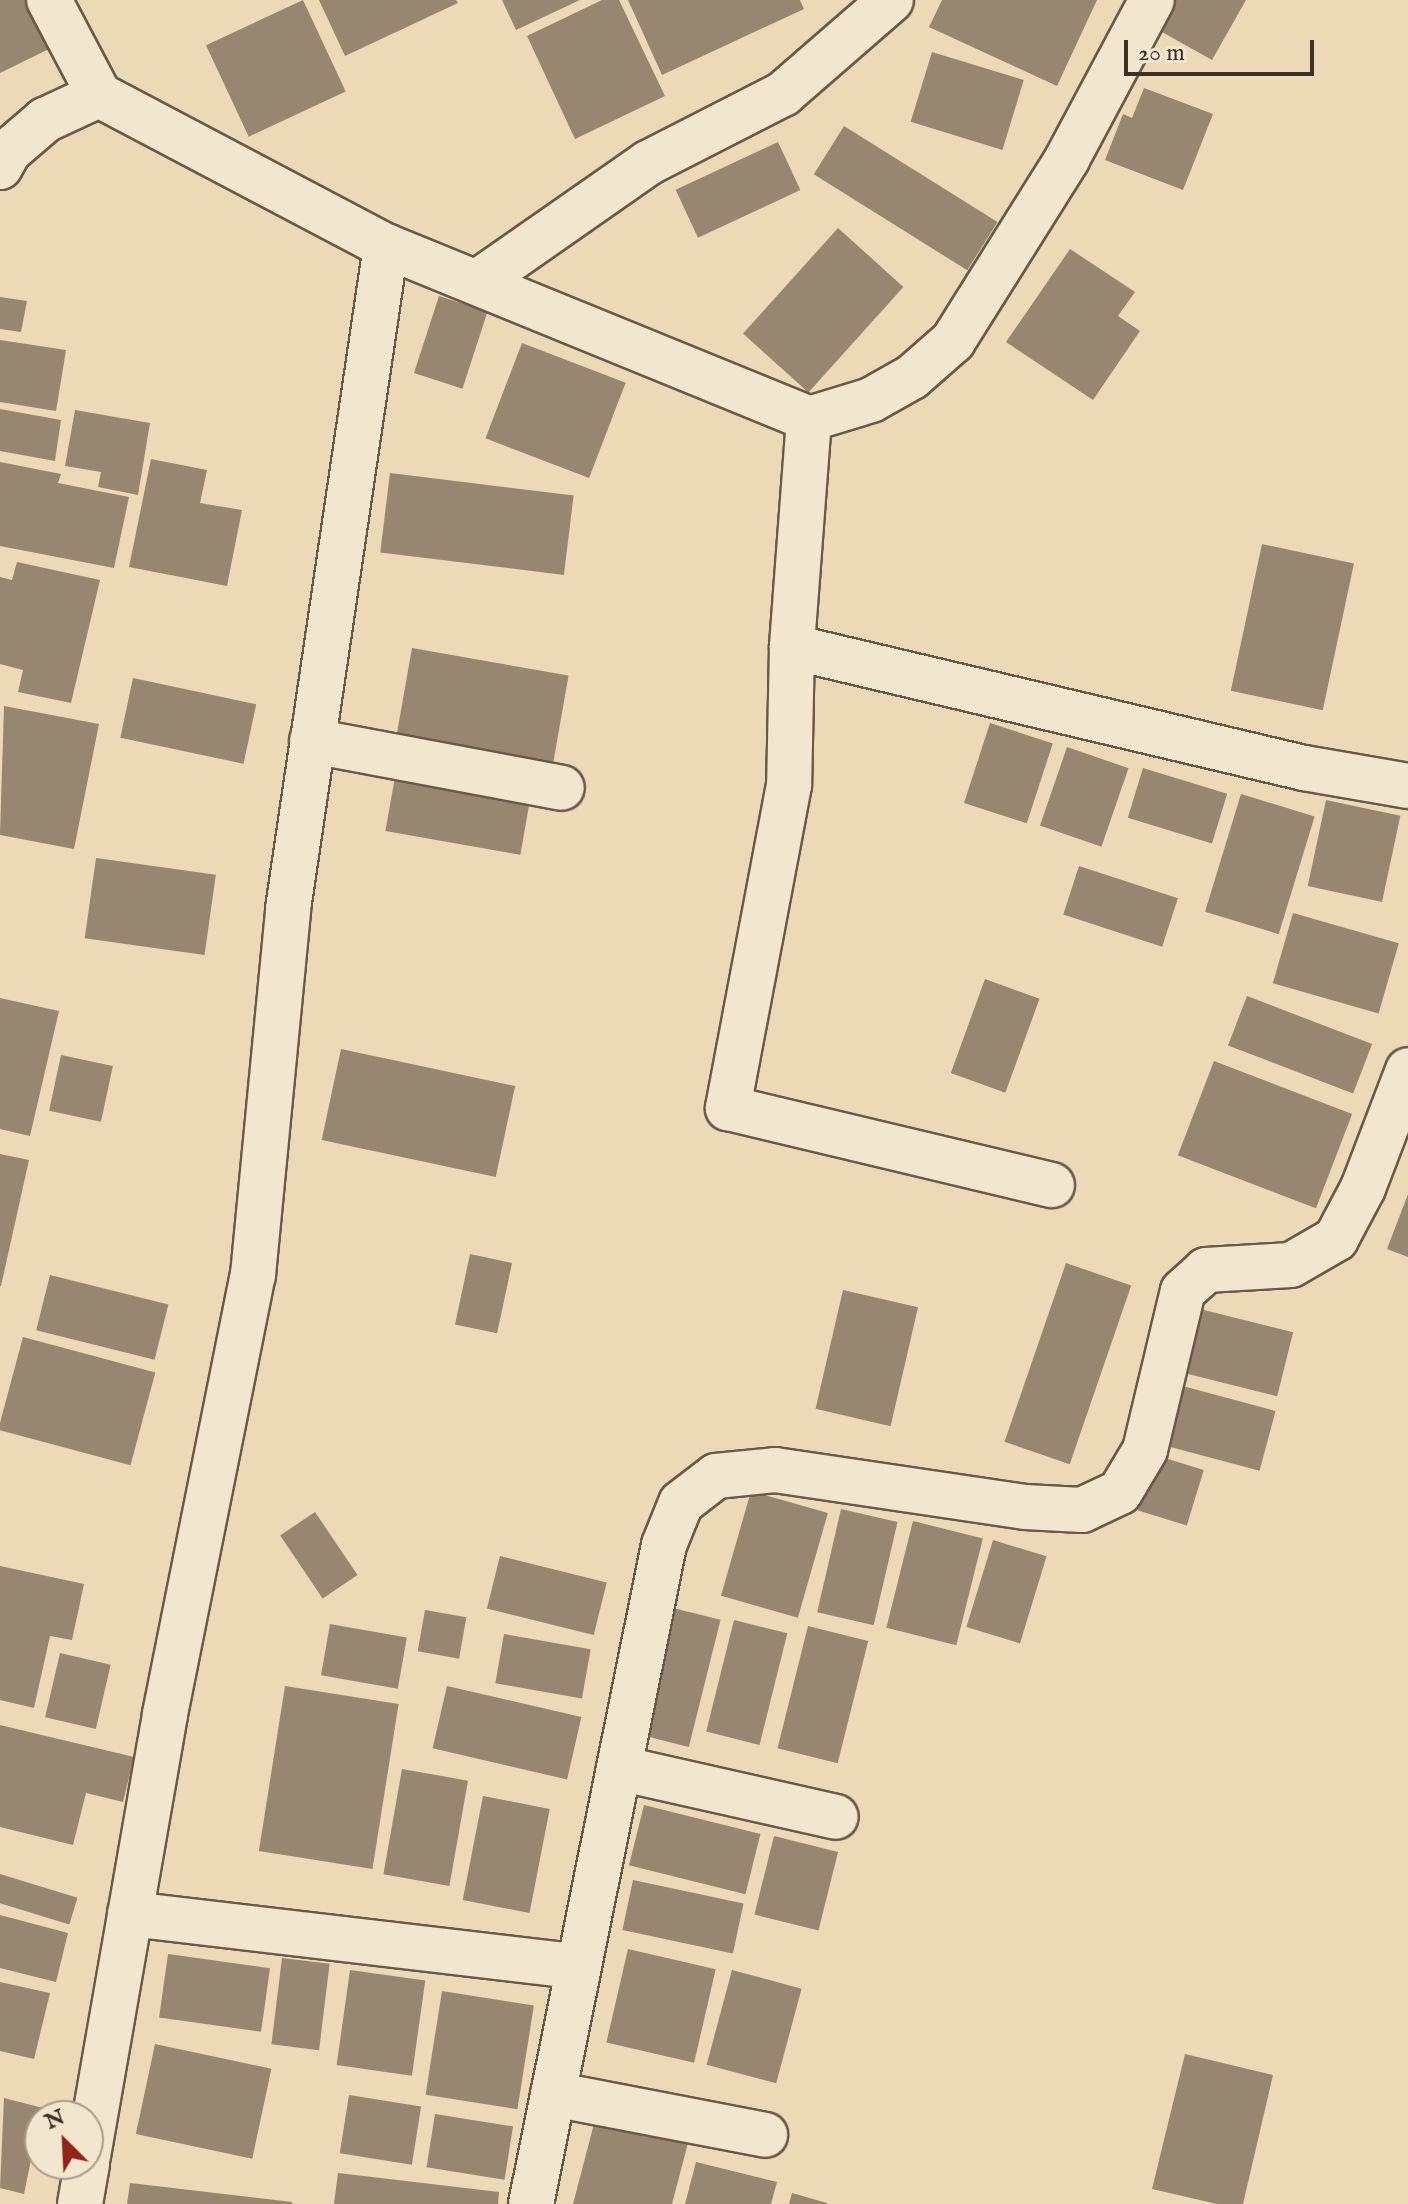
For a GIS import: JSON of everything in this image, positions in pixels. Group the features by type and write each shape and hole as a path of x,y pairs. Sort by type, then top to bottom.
{"street":[{"path":"49,0 99,95 386,246 479,281 809,419 871,400 912,377 953,341 1067,159 1152,0"},
{"path":"479,281 648,163 783,94 891,0"},
{"path":"0,167 9,151 45,120 99,95"},
{"path":"98,2100 130,1914 253,1275 288,909 386,246"},
{"path":"809,419 792,647 789,785 728,1108 1052,1185"},
{"path":"792,647 1304,768 1408,786"},
{"path":"312,741 562,788"},
{"path":"531,2204 664,1545 681,1503 716,1476 775,1470 1025,1507 1082,1510 1120,1492 1145,1450 1183,1291 1206,1270 1291,1265 1336,1239 1363,1188 1408,1070"},
{"path":"619,1768 836,1817"},
{"path":"130,1914 578,1967"},
{"path":"553,2094 765,2135"},
{"path":"80,2204 84,2180"}],"building":[{"path":"0,0 27,0 51,48 0,73"},
{"path":"303,0 346,92 249,137 206,45"},
{"path":"319,0 456,0 458,3 345,56"},
{"path":"502,0 580,0 516,30"},
{"path":"602,0 619,0 665,96 575,139 527,36"},
{"path":"628,0 800,0 804,9 662,75"},
{"path":"942,0 1097,0 1057,86 929,27"},
{"path":"1168,0 1246,0 1212,60 1153,27"},
{"path":"932,52 1024,80 1002,150 911,122"},
{"path":"1144,88 1213,114 1183,190 1105,160 1123,114 1132,118"},
{"path":"844,126 997,222 967,270 814,174"},
{"path":"778,142 800,190 698,238 676,190"},
{"path":"838,228 903,287 808,392 743,334"},
{"path":"1070,249 1135,292 1118,316 1140,331 1093,400 1006,342"},
{"path":"439,296 488,312 462,389 414,373"},
{"path":"0,297 27,301 21,332 0,329"},
{"path":"0,340 66,350 56,411 0,402"},
{"path":"522,343 626,383 589,478 485,438"},
{"path":"0,409 61,420 55,461 0,451"},
{"path":"75,410 150,423 138,495 98,487 101,472 65,466"},
{"path":"151,459 207,470 200,503 242,510 227,586 129,567"},
{"path":"0,462 61,474 58,483 129,497 114,568 0,546"},
{"path":"390,473 574,496 564,575 380,552"},
{"path":"1262,544 1354,564 1323,710 1231,691"},
{"path":"17,562 100,580 71,703 18,692 23,670 0,664 0,577 12,580"},
{"path":"412,648 569,676 551,775 394,747"},
{"path":"133,678 256,704 244,764 120,738"},
{"path":"4,706 99,724 74,849 0,835"},
{"path":"990,723 1053,743 1027,823 964,803"},
{"path":"1067,747 1128,768 1101,847 1040,825"},
{"path":"1143,768 1227,794 1212,843 1128,818"},
{"path":"396,771 531,795 520,855 385,831"},
{"path":"1241,794 1315,817 1279,934 1205,912"},
{"path":"1326,800 1400,816 1382,902 1308,886"},
{"path":"96,858 216,875 205,955 85,938"},
{"path":"1079,866 1178,898 1162,947 1063,915"},
{"path":"1293,913 1399,943 1379,1013 1273,983"},
{"path":"985,979 1040,999 1005,1093 951,1073"},
{"path":"1247,996 1372,1044 1353,1094 1228,1045"},
{"path":"0,998 59,1011 30,1136 0,1129"},
{"path":"341,1049 515,1086 496,1177 322,1140"},
{"path":"61,1055 113,1066 101,1122 49,1111"},
{"path":"1214,1061 1352,1114 1316,1208 1178,1155"},
{"path":"0,1154 29,1160 1,1286 0,1286"},
{"path":"1408,1194 1408,1257 1387,1249"},
{"path":"470,1254 512,1263 497,1333 455,1324"},
{"path":"1066,1263 1131,1285 1070,1464 1004,1442"},
{"path":"50,1275 168,1305 155,1360 36,1330"},
{"path":"843,1290 918,1307 891,1426 816,1409"},
{"path":"1200,1309 1293,1332 1277,1396 1184,1373"},
{"path":"23,1337 155,1372 130,1465 0,1430"},
{"path":"1179,1385 1276,1411 1260,1471 1163,1445"},
{"path":"1155,1455 1204,1470 1187,1525 1138,1510"},
{"path":"751,1491 828,1513 798,1618 721,1596"},
{"path":"841,1509 898,1522 874,1625 817,1612"},
{"path":"315,1512 357,1575 323,1598 280,1535"},
{"path":"913,1521 983,1538 956,1645 886,1628"},
{"path":"993,1540 1047,1556 1020,1643 966,1627"},
{"path":"500,1556 607,1583 594,1635 487,1608"},
{"path":"0,1566 84,1584 72,1640 50,1636 34,1708 0,1700"},
{"path":"673,1608 721,1620 689,1747 641,1735"},
{"path":"425,1610 466,1617 459,1659 418,1651"},
{"path":"734,1620 787,1633 760,1745 706,1732"},
{"path":"330,1624 407,1638 398,1689 321,1675"},
{"path":"808,1626 868,1641 838,1763 778,1748"},
{"path":"504,1634 591,1649 582,1699 495,1683"},
{"path":"60,1653 111,1665 96,1729 45,1717"},
{"path":"285,1686 399,1704 372,1869 259,1851"},
{"path":"447,1686 581,1717 567,1779 433,1748"},
{"path":"0,1725 134,1757 123,1802 86,1793 73,1845 0,1827"},
{"path":"402,1769 468,1781 449,1886 383,1874"},
{"path":"483,1796 550,1809 530,1913 463,1900"},
{"path":"644,1805 760,1834 745,1894 629,1865"},
{"path":"774,1836 838,1852 818,1931 754,1915"},
{"path":"0,1874 77,1898 69,1924 0,1903"},
{"path":"633,1880 744,1903 733,1953 622,1930"},
{"path":"0,1915 68,1933 56,1982 0,1968"},
{"path":"628,1949 716,1969 694,2063 606,2043"},
{"path":"168,1954 270,1968 261,2032 159,2017"},
{"path":"282,1958 330,1964 319,2050 271,2044"},
{"path":"350,1970 425,1981 412,2076 337,2065"},
{"path":"732,1970 802,1989 776,2083 707,2065"},
{"path":"0,1982 50,1993 34,2059 0,2051"},
{"path":"442,1991 534,2006 517,2109 426,2095"},
{"path":"155,2044 271,2069 252,2159 136,2134"},
{"path":"1185,2054 1273,2075 1243,2204 1217,2204 1152,2189"},
{"path":"349,2095 421,2106 412,2165 340,2153"},
{"path":"4,2098 24,2103 24,2180 27,2180 24,2194 0,2188"},
{"path":"435,2114 513,2126 505,2180 427,2167"},
{"path":"595,2120 688,2143 672,2204 573,2204"},
{"path":"696,2162 777,2182 771,2204 685,2204"},
{"path":"338,2173 499,2192 498,2204 334,2204"},
{"path":"130,2183 292,2202 292,2204 127,2204"},
{"path":"792,2193 827,2203 827,2204 789,2204"}]}
